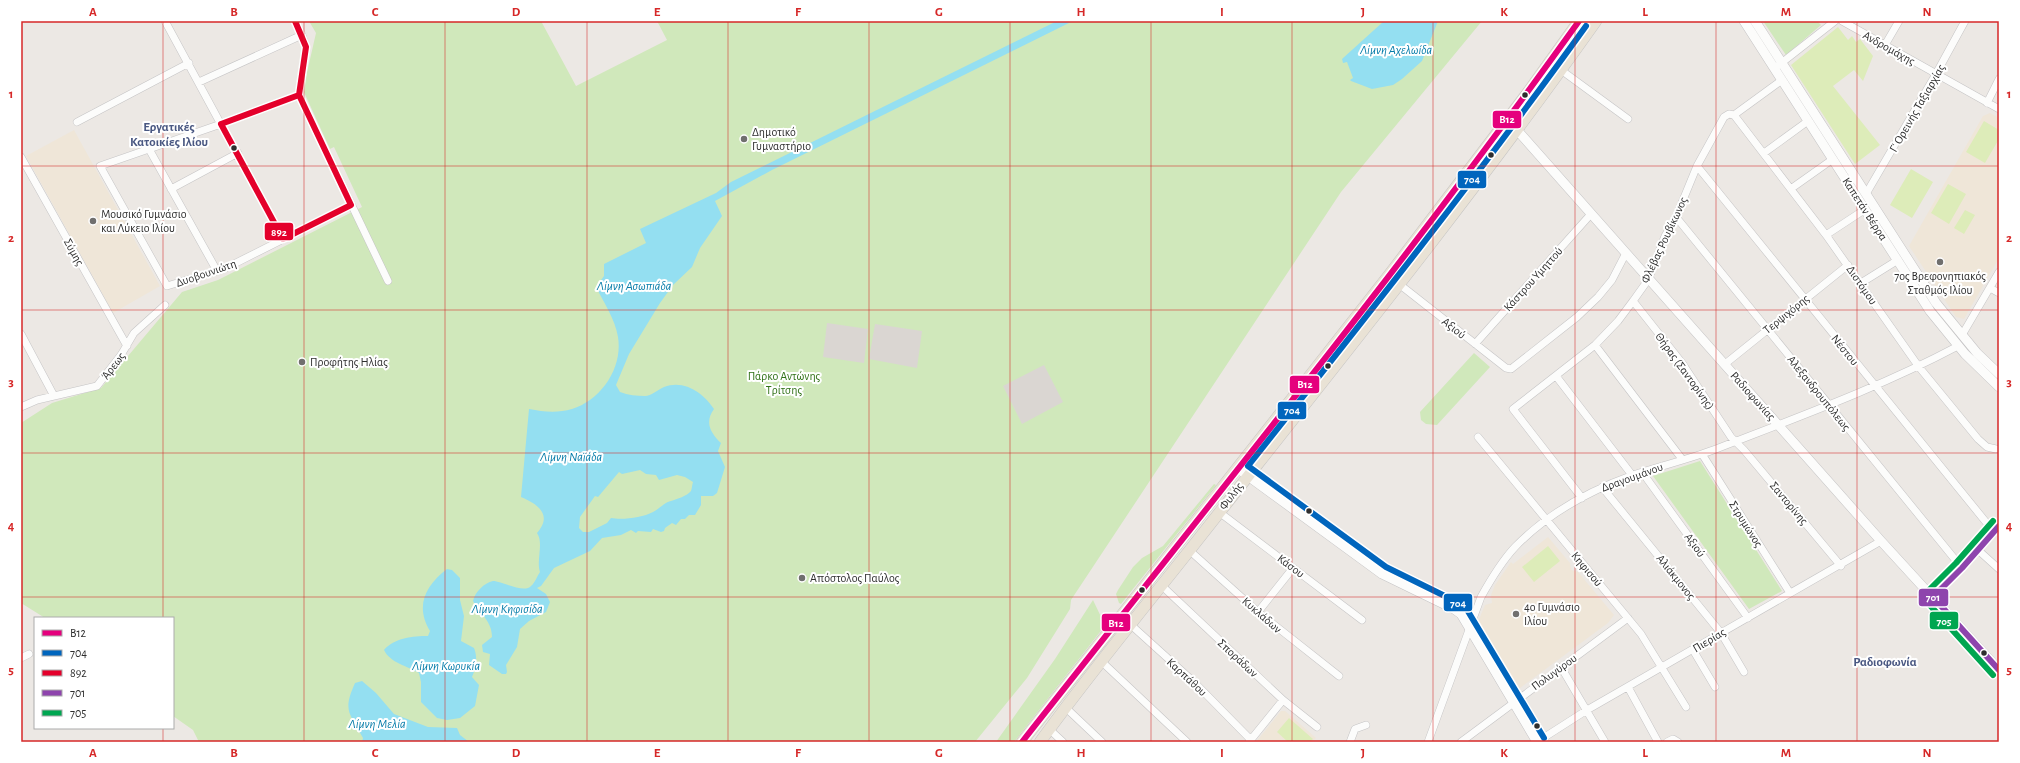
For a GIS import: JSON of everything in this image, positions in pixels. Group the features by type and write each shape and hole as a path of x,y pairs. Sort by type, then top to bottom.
{"main road":[{"name":"Φυλής","path":"1022,742 1389,276 1506,122 1579,21"},
{"name":"Φυλής","path":"1040,742 1065,707 1398,284 1517,130 1596,21"}],"street":[{"path":"165,21 238,153 283,239"},
{"path":"295,21 306,47 299,95 388,281"},
{"name":"Καπετάν Βέρρα","path":"1744,21 1761,39 1773,56 1866,194 1936,302 1962,335 1999,374"},
{"name":"Καπετάν Βέρρα","path":"1755,21 1761,39"},
{"path":"1779,66 1834,21"},
{"name":"Ανδρομάχης","path":"1842,21 1999,110"},
{"path":"1885,45 1899,21"},
{"name":"Γ' Ορεινής Ταξιαρχίας","path":"1866,194 1965,21"},
{"path":"199,82 302,35"},
{"path":"77,122 189,63"},
{"name":"Καπετάν Βέρρα","path":"1779,66 1782,80 1930,311 1958,346 1999,386"},
{"path":"1561,70 1628,119"},
{"path":"1987,103 1999,79"},
{"name":"Φλέβας Ρουβίκωνος","path":"1582,498 1513,409 1595,345 1618,321 1648,280 1665,236 1676,217 1697,166 1724,118 1729,114 1734,115 1782,80"},
{"path":"216,272 149,149 222,124 299,95"},
{"name":"Διστόμου","path":"1734,115 1792,188 1861,283 1919,367 1978,439 1987,447 1996,449"},
{"path":"1764,153 1808,121"},
{"name":"Ραδιοφωνίας","path":"1506,122 1517,130 1648,280 1725,364 1882,542 1999,670"},
{"name":"Δυοβουνιώτη","path":"149,149 100,166 167,286 216,272 351,205"},
{"path":"171,190 238,153"},
{"name":"Σύμης","path":"21,157 127,346"},
{"path":"1792,188 1833,159"},
{"name":"Νέστου","path":"1697,166 1874,386 1997,529"},
{"path":"1826,235 1864,210"},
{"name":"Κάστρου Υμηττού","path":"1475,344 1591,214"},
{"name":"Αλεξανδρουπόλεως","path":"1676,217 1962,568"},
{"name":"Αξιού","path":"1398,284 1506,368 1511,369 1577,317 1601,294 1612,280 1626,254"},
{"path":"1861,283 1898,260"},
{"name":"Τερψιχόρης","path":"1725,364 1848,265"},
{"path":"1962,335 1999,272"},
{"path":"1990,288 1999,293"},
{"name":"Θήρας (Σαντορίνης)","path":"1633,301 1695,380 1736,441"},
{"name":"Άρεως","path":"21,407 37,400 97,386 138,329 165,305"},
{"path":"21,334 54,396"},
{"path":"1595,345 1682,459"},
{"name":"Δραγουμάνου","path":"1428,742 1469,626 1481,597 1502,563 1516,547 1546,521 1602,487 1632,475 1702,454 1778,425 1919,367 1958,346"},
{"path":"1556,376 1632,475"},
{"name":"Κηφισού","path":"1478,437 1546,521 1628,618 1663,668 1686,707"},
{"name":"Σαντορίνης","path":"1736,441 1841,566"},
{"name":"Στρυμώνος","path":"1702,454 1790,594"},
{"path":"1237,468 1386,576 1404,583 1454,609 1469,626 1537,742"},
{"name":"Αξιού","path":"1642,472 1748,618"},
{"name":"Αλιάκμονος","path":"1602,487 1721,633 1744,672"},
{"name":"Κάσου","path":"1219,512 1362,620"},
{"path":"1933,597 1962,568 1997,529"},
{"name":"Πιερίας","path":"1537,742 1628,686 1663,668 1721,633 1882,542"},
{"name":"Κυκλάδων","path":"1189,550 1258,612 1339,676"},
{"path":"1978,550 1999,569"},
{"path":"1258,612 1293,568"},
{"name":"Σποράδων","path":"1162,585 1283,700 1316,728"},
{"name":"Καρπάθου","path":"1121,616 1194,682 1250,741"},
{"name":"Πολυγύρου","path":"1461,742 1628,618"},
{"path":"1693,650 1715,686"},
{"path":"21,658 29,654"},
{"path":"1101,661 1187,742"},
{"path":"1561,668 1605,742"},
{"path":"1628,686 1658,742"},
{"path":"1250,741 1283,700"},
{"path":"1065,707 1102,742"},
{"path":"1350,742 1355,729 1366,725"},
{"path":"1049,729 1063,742"}],"shaded area":[{"path":"1990,113 1999,118 1999,258 1964,319 1956,317 1909,246 1983,116"},
{"name":"Μουσικό Γυμνάσιο και Λύκειο Ιλίου","path":"74,130 160,286 113,313 26,156"},
{"path":"827,323 868,329 864,363 823,357"},
{"path":"875,324 922,331 917,368 869,359"},
{"path":"1044,365 1063,402 1022,424 1003,386"},
{"name":"4ο Γυμνάσιο Ιλίου","path":"1548,537 1570,563 1571,570 1578,572 1614,615 1608,623 1516,691 1477,629 1477,624 1485,605 1492,603 1491,595 1495,585 1511,562 1513,564"},
{"path":"1281,711 1285,711 1316,738 1312,742 1256,742"}],"green space":[{"name":"Πάρκο Αντώνης Τρίτσης","path":"309,21 541,21 576,86 667,40 657,21 1482,21 1341,192 1071,600 1070,609 1027,678 975,742 199,742 193,730 174,717 174,617 43,617 21,603 21,423 52,403 101,388 182,292 218,280 362,207 334,147 330,149 303,90 316,33"},
{"path":"1763,21 1817,21 1821,25 1786,55"},
{"path":"1838,27 1848,40 1852,36 1856,42 1860,39 1873,56 1863,81 1854,70 1833,86 1880,145 1855,164 1791,65"},
{"path":"1984,121 1999,130 1999,139 1985,163 1966,152"},
{"path":"1911,169 1933,182 1912,218 1890,205"},
{"path":"1948,184 1966,194 1949,224 1931,213"},
{"path":"1965,210 1975,215 1964,234 1954,228"},
{"path":"1474,353 1490,367 1437,425 1426,424 1421,420 1420,412"},
{"path":"1700,461 1782,591 1749,609 1653,476"},
{"path":"1214,484 1216,485 1121,604 1119,603 1116,594 1133,567 1142,558 1163,546"},
{"path":"1548,546 1560,561 1534,582 1522,567"},
{"path":"1093,600 1103,621 1100,632 1014,742 996,742 1055,659"},
{"path":"1289,718 1313,739 1310,742 1288,742 1277,732"}],"water":[{"name":"Λίμνη Ναϊάδα","path":"1057,21 1073,21 772,170 715,201 722,216 700,248 692,267 673,285 660,303 629,354 616,385 620,392 645,396 672,385 686,386 699,393 710,403 714,409 709,419 710,428 721,443 718,451 725,467 717,493 713,496 701,496 701,505 695,515 689,515 685,519 681,519 676,525 672,523 665,528 664,531 661,532 653,529 651,532 638,531 636,533 631,530 621,535 602,538 590,551 554,568 541,586 537,588 546,594 550,602 546,612 529,621 520,629 517,647 506,665 507,672 506,674 502,674 489,665 490,654 483,652 482,645 492,637 491,631 488,622 473,601 478,591 490,582 493,581 523,589 528,588 534,583 540,572 540,542 537,533 542,527 544,521 543,516 538,507 521,497 529,409 551,412 572,409 583,405 601,390 613,371 619,349 617,330 596,287 604,276 604,264 646,243 640,229 716,193 731,182","holes":["640,470 646,474 656,475 659,480 677,475 685,477 693,482 691,491 684,496 666,503 655,511 643,516 621,519 611,518 607,523 589,532 583,532 579,528 580,517 595,496 598,497 619,472 622,474"]},
{"name":"Λίμνη Αχελωίδα","path":"1384,21 1438,21 1422,61 1393,85 1372,89 1350,80 1353,78 1347,62 1343,63 1342,59"},
{"name":"Λίμνη Κωρυκία","path":"447,569 452,570 460,578 460,600 464,616 461,641 474,648 476,663 472,677 479,685 475,706 460,718 447,720 437,718 421,702 421,682 419,673 390,658 384,650 398,640 404,638 428,636 430,631 423,613 425,597 433,582"},
{"name":"Λίμνη Μελία","path":"362,681 376,693 394,714 428,727 457,728 460,735 469,742 362,742 363,738 351,717 348,707 355,683"}],"transit line":[{"name":"892","path":"295,21 306,47 299,95"},
{"name":"Β12","path":"1022,742 1375,295 1512,113 1579,21"},
{"name":"704","path":"1544,738 1466,608 1457,602 1386,567 1248,466 1462,193 1586,26"},
{"name":"892","path":"299,95 351,205 283,239 221,124 299,95"},
{"name":"705","path":"1993,521 1956,563 1927,592 1925,597 1927,602 1993,675"},
{"name":"701","path":"1999,526 1962,568 1933,597 1999,670"}],"place":[{"name":"Δημοτικό Γυμναστήριο","path":"744,139"},
{"name":"Μουσικό Γυμνάσιο και Λύκειο Ιλίου","path":"93,221"},
{"name":"7ος Βρεφονηπιακός Σταθμός Ιλίου","path":"1940,262"},
{"name":"Προφήτης Ηλίας","path":"302,362"},
{"name":"Απόστολος Παύλος","path":"802,578"},
{"name":"4ο Γυμνάσιο Ιλίου","path":"1516,614"}],"district":[{"name":"Εργατικές Κατοικίες Ιλίου","path":"169,134"},
{"name":"Ραδιοφωνία","path":"1885,661"}],"water label":[{"name":"Λίμνη Ασωπιάδα","path":"634,285"},
{"name":"Λίμνη Κηφισίδα","path":"507,608"}]}
